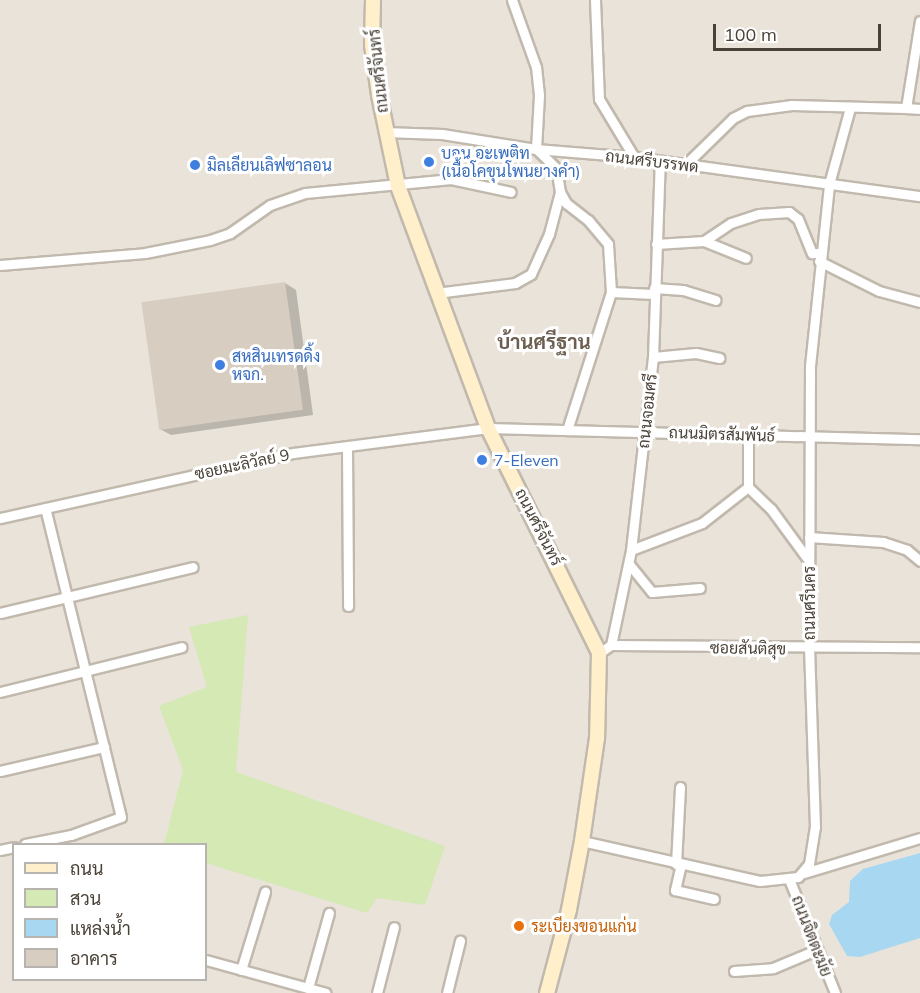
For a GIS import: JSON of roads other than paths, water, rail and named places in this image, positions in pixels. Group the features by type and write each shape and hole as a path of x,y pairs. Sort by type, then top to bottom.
{"main road":[{"name":"ถนนศรีจันทร์","path":"373,0 372,45 384,132 398,186 436,293 488,428 605,649 597,738 582,841 569,910 547,993"}],"street":[{"path":"512,0 536,67 539,95 536,149 556,168 560,192 566,204 588,220 608,244 611,292 567,430"},
{"path":"595,0 600,99 634,157"},
{"path":"906,108 920,21"},
{"path":"686,165 733,118 747,111 792,105 920,109"},
{"name":"ถนนศรีนคร","path":"804,873 815,827 809,649 810,366 829,184 850,108"},
{"name":"ถนนศรีบรรพด","path":"384,132 442,134 536,149 634,157 920,196"},
{"name":"ถนนจอมศรี","path":"605,649 629,564 646,431 653,357 660,161"},
{"path":"0,265 180,246 230,233 270,205 297,195 451,179 511,192"},
{"path":"436,293 515,283 531,274 549,234 560,192"},
{"path":"704,241 731,223 759,214 789,212 798,219 812,252 879,291 920,302"},
{"path":"656,244 704,241 746,258"},
{"path":"611,292 683,290 715,300"},
{"path":"653,357 696,352 719,358"},
{"name":"ถนนมิตรสัมพันธ์","path":"488,428 748,434 809,439 920,439"},
{"name":"ซอยมะลิวัลย์ 9","path":"0,518 241,462 488,428"},
{"path":"748,434 748,487 771,509 809,561"},
{"path":"347,448 348,606"},
{"path":"631,550 702,523 748,487"},
{"path":"30,843 71,835 122,817 45,508"},
{"path":"809,537 883,542 907,550 920,561"},
{"path":"629,564 652,592 700,588"},
{"path":"0,613 193,567"},
{"path":"0,692 86,674 182,647"},
{"name":"ซอยสันติสุข","path":"605,649 920,647"},
{"path":"0,771 104,747"},
{"path":"680,788 675,891 714,899"},
{"path":"582,841 760,881 789,879 920,838"},
{"name":"ถนนจิตตะมัย","path":"789,879 835,993"},
{"path":"241,970 265,892"},
{"path":"308,988 329,913"},
{"path":"377,993 394,927"},
{"path":"447,993 460,941"},
{"path":"734,971 773,968 816,950"},
{"path":"207,960 326,993"}],"water":[{"path":"920,853 920,938 860,957 847,956 829,924 832,915 849,902 850,881 863,869"}],"place":[{"name":"บอน อะเพติท (เนื้อโคขุนโพนยางคำ)","path":"429,162"},
{"name":"มิลเลียนเลิฟซาลอน","path":"195,165"},
{"name":"สหสินเทรดดิ้ง หจก.","path":"220,365"},
{"name":"7-Eleven","path":"482,460"},
{"name":"ระเบียงขอนแก่น","path":"519,926"}],"district":[{"name":"บ้านศรีฐาน","path":"544,341"}]}
